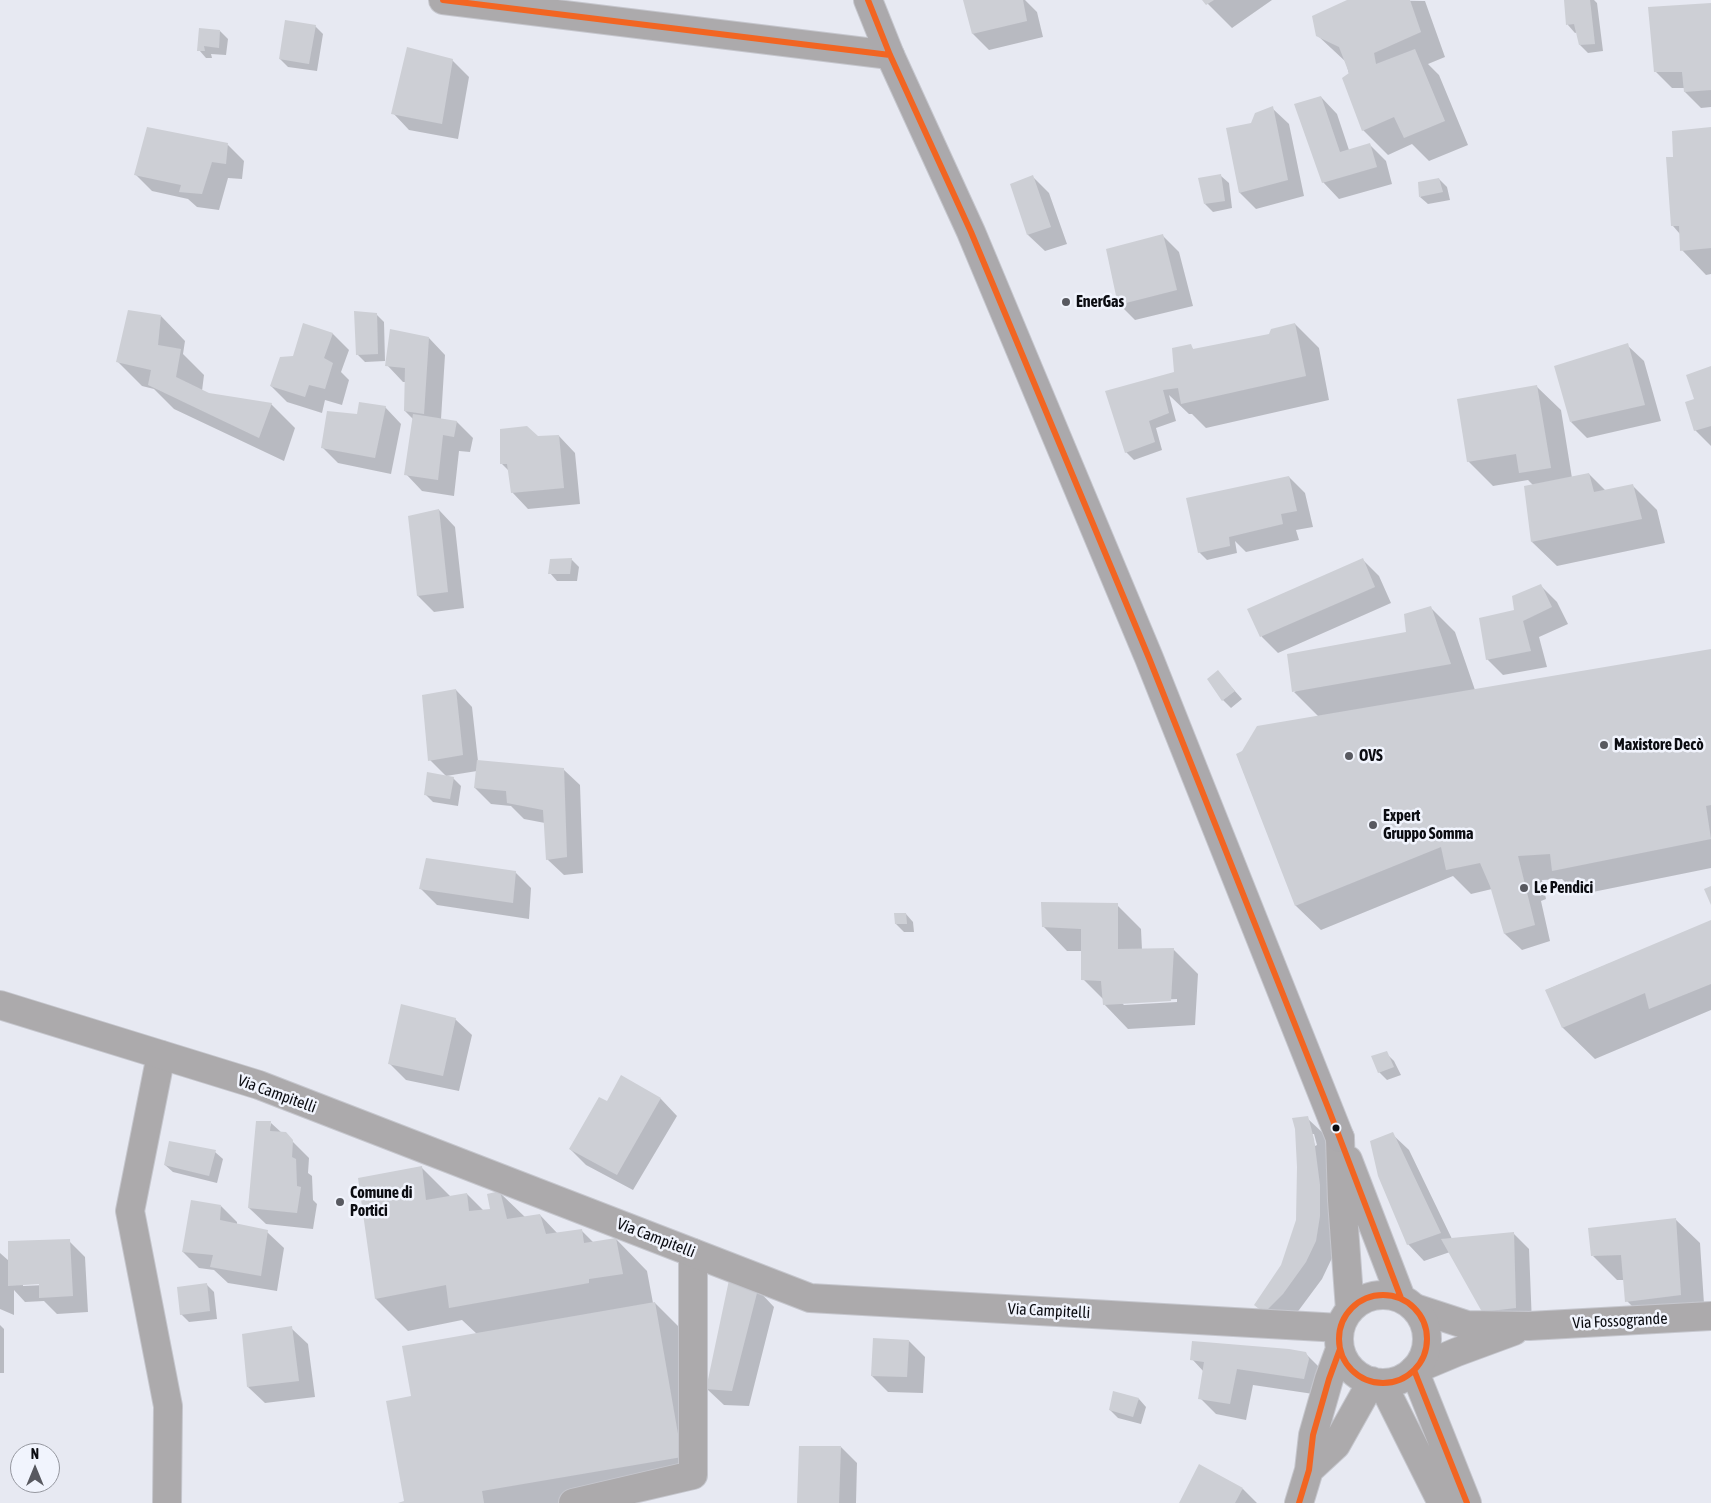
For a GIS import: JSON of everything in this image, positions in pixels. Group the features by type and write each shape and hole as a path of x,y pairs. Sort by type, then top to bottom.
{"main road":[{"path":"868,0 890,55 975,241 1149,658 1340,1138"}],"street":[{"path":"443,0 890,55"},
{"name":"Via Campitelli","path":"0,1005 258,1085 810,1298 1343,1329"},
{"path":"161,1055 130,1211 168,1406 167,1503"},
{"path":"1340,1138 1408,1303 1423,1320 1427,1333 1427,1346 1422,1359 1414,1370"},
{"path":"1340,1138 1343,1329 1346,1363 1358,1374 1377,1382 1394,1382 1414,1370 1457,1352 1529,1326"},
{"path":"573,1503 693,1475 693,1253"},
{"path":"1299,1503 1308,1470 1313,1435 1343,1329 1360,1301 1373,1296 1387,1295 1467,1325 1529,1326"},
{"name":"Via Fossogrande","path":"1529,1326 1711,1316"},
{"path":"1414,1370 1467,1503"},
{"path":"1308,1470 1336,1445 1377,1382"},
{"path":"1377,1382 1442,1503"}],"building":[{"path":"963,0 1023,0 1027,21 972,34"},
{"path":"1202,0 1214,0 1206,5"},
{"path":"1347,0 1410,0 1421,32 1374,53 1376,64 1415,49 1445,121 1404,138 1394,117 1362,131 1342,78 1349,73 1339,47 1316,36 1312,16"},
{"path":"1564,0 1590,0 1595,44 1579,45 1574,24 1566,25"},
{"path":"1711,3 1711,90 1684,92 1682,72 1654,72 1648,7"},
{"path":"285,20 316,25 309,64 279,59"},
{"path":"199,28 220,30 219,48 204,46 205,51 197,51"},
{"path":"407,47 453,59 442,124 391,114"},
{"path":"1321,96 1340,152 1370,143 1377,167 1322,183 1294,104"},
{"path":"1273,106 1288,180 1239,193 1226,128 1251,123 1255,113"},
{"path":"147,127 228,143 226,164 212,162 202,194 179,192 181,185 134,175"},
{"path":"1711,127 1711,248 1680,251 1679,226 1671,226 1666,157 1673,157 1672,131"},
{"path":"1221,174 1225,201 1204,204 1198,178"},
{"path":"1033,175 1051,227 1027,235 1010,184"},
{"path":"1439,178 1443,192 1419,197 1418,182"},
{"path":"1163,234 1177,290 1118,305 1106,249"},
{"path":"128,310 161,315 158,345 181,349 176,377 209,393 272,403 259,438 148,385 151,370 116,362"},
{"path":"354,311 377,313 378,354 356,355"},
{"path":"303,323 333,333 324,358 333,363 325,389 309,385 305,397 270,386 280,357 293,356"},
{"path":"1295,323 1306,376 1181,404 1178,388 1163,390 1169,413 1149,421 1155,442 1125,453 1105,391 1174,372 1172,348 1191,344 1193,349 1269,334 1271,329"},
{"path":"390,329 429,337 424,414 404,411 405,368 385,366"},
{"path":"1628,343 1645,405 1570,422 1554,366"},
{"path":"1711,366 1711,426 1694,431 1685,402 1694,399 1686,375"},
{"path":"1537,385 1551,468 1519,473 1516,454 1467,462 1457,399"},
{"path":"359,402 386,406 375,458 321,448 327,411 357,414"},
{"path":"413,414 457,421 454,437 443,435 438,480 404,475"},
{"path":"527,426 538,436 559,435 564,488 511,493 507,464 500,464 500,429"},
{"path":"1589,473 1594,492 1633,484 1642,519 1531,542 1524,486"},
{"path":"1289,476 1297,511 1281,514 1283,524 1229,537 1230,546 1198,553 1186,498"},
{"path":"439,509 448,592 417,596 408,516"},
{"path":"572,558 570,574 548,574 550,559"},
{"path":"1363,558 1375,587 1260,637 1247,609"},
{"path":"1541,584 1552,607 1523,621 1531,651 1486,660 1479,618 1514,610 1512,596"},
{"path":"1431,606 1451,664 1292,692 1287,654 1406,632 1404,614"},
{"path":"1711,649 1711,805 1706,806 1711,839 1552,871 1550,854 1518,856 1535,925 1504,934 1490,886 1480,863 1446,870 1441,847 1295,906 1236,754 1242,751 1257,726"},
{"path":"1218,670 1235,691 1222,701 1207,679"},
{"path":"456,689 463,755 428,761 422,695"},
{"path":"477,760 564,768 567,857 546,860 543,810 507,803 506,791 474,788"},
{"path":"427,772 454,777 450,799 424,795"},
{"path":"426,858 516,871 513,903 419,889"},
{"path":"1711,886 1711,905 1704,889"},
{"path":"1041,902 1118,903 1118,949 1174,948 1171,1001 1103,1005 1101,981 1081,980 1081,929 1042,927"},
{"path":"894,913 906,913 907,924 895,924"},
{"path":"1711,920 1711,984 1649,1009 1645,993 1562,1028 1545,990"},
{"path":"401,1004 456,1018 443,1076 388,1064"},
{"path":"1387,1051 1394,1067 1378,1073 1371,1056"},
{"path":"621,1075 661,1098 617,1175 569,1149 599,1097 607,1101"},
{"path":"1308,1116 1314,1139 1320,1185 1320,1216 1316,1241 1306,1262 1283,1294 1263,1312 1254,1305 1281,1265 1296,1220 1297,1167 1295,1129 1292,1118"},
{"path":"256,1121 271,1121 270,1131 286,1132 293,1140 292,1157 296,1159 297,1186 301,1187 297,1213 248,1208"},
{"path":"1393,1132 1441,1233 1407,1245 1378,1176 1370,1141"},
{"path":"169,1141 216,1150 209,1176 164,1165"},
{"path":"422,1166 426,1200 467,1193 469,1211 490,1209 487,1194 500,1191 507,1219 540,1214 546,1234 582,1229 584,1243 616,1238 623,1274 589,1279 589,1283 449,1308 446,1285 375,1299 358,1178"},
{"path":"191,1200 221,1205 220,1220 268,1230 261,1276 210,1267 213,1255 182,1252"},
{"path":"1676,1218 1681,1295 1625,1302 1621,1255 1591,1256 1588,1228"},
{"path":"1514,1232 1516,1308 1482,1312 1441,1239"},
{"path":"70,1239 73,1296 39,1298 39,1284 8,1286 8,1241"},
{"path":"729,1280 758,1289 732,1391 706,1389"},
{"path":"207,1283 210,1311 180,1315 177,1287"},
{"path":"655,1302 682,1457 482,1491 484,1503 398,1503 404,1501 386,1401 411,1396 402,1346"},
{"path":"292,1326 299,1381 247,1387 242,1334"},
{"path":"873,1338 909,1340 907,1377 871,1376"},
{"path":"1192,1341 1289,1349 1306,1352 1309,1359 1304,1379 1237,1369 1230,1404 1198,1399 1204,1362 1190,1360"},
{"path":"1113,1391 1139,1398 1133,1417 1109,1410"},
{"path":"799,1446 841,1446 839,1503 797,1503"},
{"path":"1199,1464 1243,1488 1235,1503 1179,1503"}],"transit line":[{"path":"443,0 890,55"},
{"path":"868,0 890,55 971,232 1149,658 1329,1110 1401,1298"},
{"path":"1383,1295 1400,1299 1414,1308 1423,1322 1427,1339 1423,1356 1414,1370 1400,1379 1383,1383 1366,1379 1352,1370 1343,1356 1339,1339 1343,1322 1352,1308 1366,1299 1383,1295"},
{"path":"1299,1503 1309,1470 1313,1435 1329,1379 1340,1349"},
{"path":"1414,1370 1467,1503"}],"place":[{"name":"EnerGas","path":"1066,302"},
{"name":"Maxistore Decò","path":"1604,745"},
{"name":"OVS","path":"1349,756"},
{"name":"Expert Gruppo Somma","path":"1373,825"},
{"name":"Le Pendici","path":"1524,888"},
{"name":"Comune di Portici","path":"340,1202"}]}
